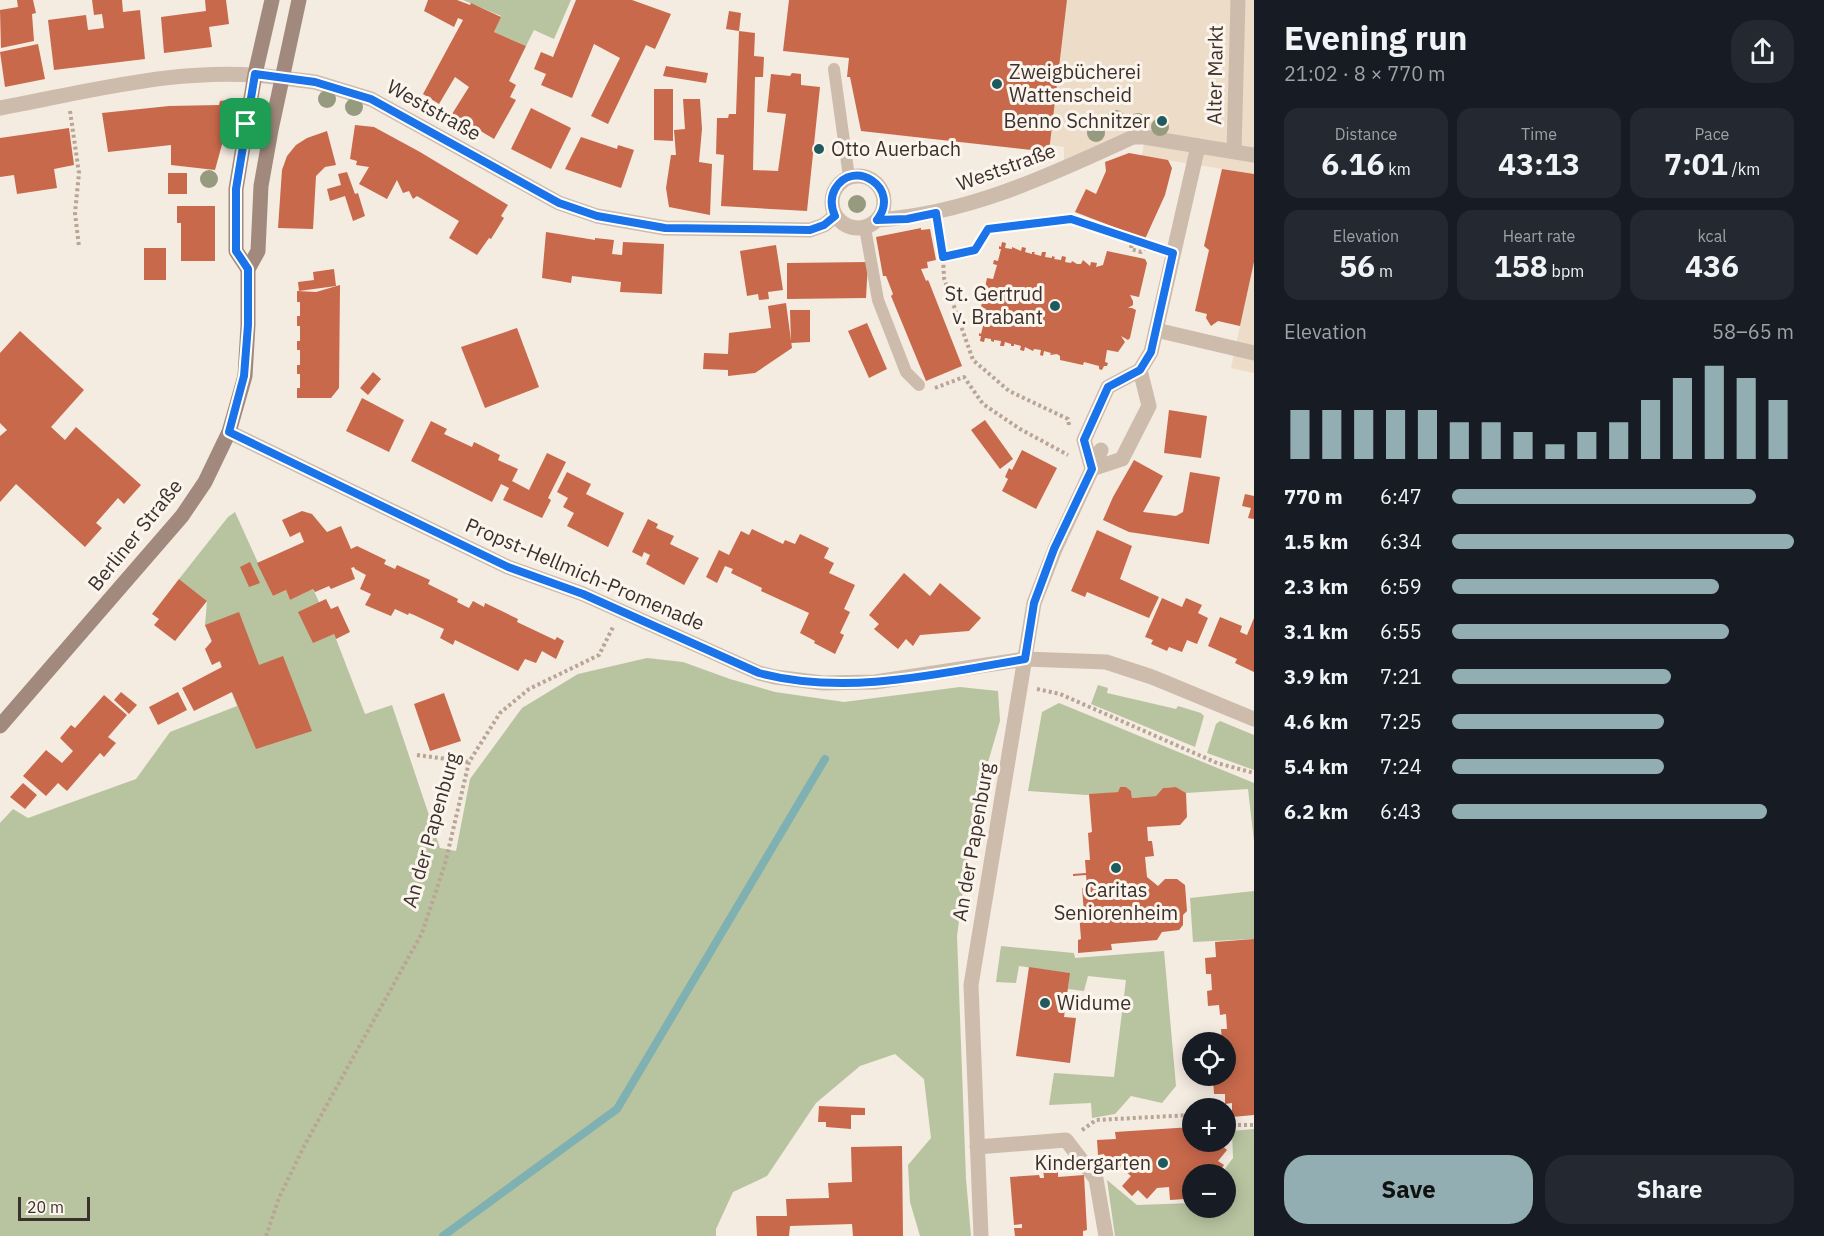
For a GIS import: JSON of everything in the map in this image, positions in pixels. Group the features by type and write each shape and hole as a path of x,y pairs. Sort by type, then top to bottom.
{"main road":[{"name":"Berliner Straße","path":"248,269 236,251 236,189 255,74 272,0"},
{"name":"Berliner Straße","path":"0,726 182,516 205,482 229,432 244,376 248,325 248,269 258,251 261,186 299,0"}],"street":[{"name":"Alter Markt","path":"1234,151 1238,0"},
{"name":"Weststraße","path":"0,108 193,75 255,74 315,82 371,99 559,203 597,216 665,228 810,230 824,225 835,216 848,227 907,219 936,213 1027,185 1133,137 1198,146"},
{"path":"1140,370 1149,406 1122,459 1092,469 1084,440 1108,387 1140,370 1151,352 1198,146 1254,155"},
{"path":"835,216 831,205 832,197 839,184 849,177 866,177 880,188 884,205 882,213 871,224"},
{"path":"1156,330 1254,353"},
{"name":"Propst-Hellmich-Promenade","path":"229,432 508,567 583,594 759,673 785,679 823,683 875,682 1025,659 1106,662 1152,677 1254,719"},
{"name":"An der Papenburg","path":"981,1236 971,985 1034,603 1054,549 1101,450"},
{"path":"977,1147 1066,1140 1096,1179 1106,1236"}],"lane":[{"path":"834,69 849,177"},
{"path":"871,224 878,300 906,372 918,385"}],"path":[{"path":"67,96 80,173 75,213 80,247"},
{"path":"936,213 944,278 973,360 1009,391 1068,419"},
{"path":"943,257 975,250 988,229 1071,219 1173,253"},
{"path":"1132,239 1131,249 1142,252 1148,245"},
{"path":"918,385 922,393 964,377 983,404 1020,429 1092,469"},
{"name":"An der Papenburg","path":"266,1236 279,1198 303,1148 422,933 445,864 469,762 500,713 529,689 599,655 621,611"},
{"path":"1022,685 1060,694 1217,763 1254,773"},
{"path":"417,755 469,762"},
{"path":"1066,1140 1096,1120 1182,1116"},
{"path":"1236,1125 1254,1125"}],"green space":[{"path":"463,0 571,0 554,39 534,30 526,46 494,32 501,16"},
{"path":"235,512 273,596 286,590 290,600 313,589 336,639 365,714 392,705 440,848 456,851 470,779 522,708 578,674 647,658 683,662 775,692 844,702 960,687 998,691 1000,721 973,814 957,936 966,1179 971,1236 920,1236 910,1202 908,1165 931,1138 924,1079 895,1054 860,1066 816,1103 767,1176 733,1192 716,1229 716,1236 0,1236 0,823 13,809 28,818 136,779 170,732 237,706 205,625 207,601 179,579 228,517"},
{"path":"1098,685 1108,688 1107,693 1176,709 1178,706 1201,713 1204,716 1195,747 1091,704"},
{"path":"1059,703 1254,783 1254,841 1248,789 1186,793 1176,787 1163,788 1156,796 1132,798 1131,791 1126,787 1120,787 1118,792 1086,795 1028,791 1042,712"},
{"path":"1220,721 1254,735 1254,770 1207,753 1216,724"},
{"path":"1254,891 1254,939 1193,942 1190,898"},
{"path":"1001,946 1074,953 1075,958 1164,951 1176,1086 1162,1103 1131,1096 1115,1114 1092,1118 1091,1103 1049,1105 1054,1073 1114,1077 1126,980 1088,976 1084,991 1068,989 1069,973 1019,966 1016,983 996,982"},
{"path":"1254,1129 1254,1236 1115,1236 1107,1180 1137,1205 1182,1203 1182,1218 1236,1218 1236,1164 1228,1164 1233,1158 1233,1152 1236,1152 1236,1131"}],"shaded area":[{"path":"1067,0 1254,0 1254,174 1142,156 1146,129 1136,127 1064,161 1064,147 1050,145"},
{"path":"1254,262 1254,373 1231,368"}],"building":[{"path":"17,0 33,0 36,13 32,14 34,41 1,48 0,10 18,7"},
{"path":"92,0 122,0 123,12 140,10 145,59 54,70 48,20 86,15 88,30 104,28 102,14 94,15"},
{"path":"205,0 226,0 229,24 209,27 212,47 164,53 161,17 206,11"},
{"path":"428,0 457,0 470,5 471,3 501,17 494,32 526,46 509,81 516,85 510,97 516,100 494,139 452,114 469,87 455,77 439,104 423,94 463,20 458,18 454,27 424,11"},
{"path":"576,0 632,0 671,14 655,49 646,45 608,124 591,116 620,58 594,44 572,98 541,85 546,74 534,69 541,52 553,57"},
{"path":"789,0 1067,0 1049,152 861,131 850,77 847,77 849,58 783,51"},
{"path":"729,11 741,13 739,31 726,29"},
{"path":"739,31 755,33 754,56 764,57 763,77 755,77 753,170 778,171 786,114 767,112 771,74 790,76 792,73 801,74 801,85 820,87 807,211 721,206 724,155 716,154 717,118 728,118 729,114 736,114"},
{"path":"38,44 45,79 5,87 0,52"},
{"path":"666,66 708,73 706,83 663,76"},
{"path":"654,89 673,89 673,141 654,140"},
{"path":"683,99 700,99 702,129 699,162 712,164 710,215 669,207 666,188 671,155 676,155 674,130 685,129"},
{"path":"226,100 234,107 233,112 229,112 215,170 171,165 171,145 108,152 102,113 169,106 219,105 220,101"},
{"path":"531,108 571,128 551,169 511,149"},
{"path":"355,125 374,127 508,205 501,216 504,218 491,239 489,238 477,255 449,238 459,221 417,196 413,199 409,191 403,193 397,180 387,199 359,184 369,167 356,165 357,161 350,159"},
{"path":"69,128 74,165 54,169 57,188 17,194 14,175 0,177 0,138"},
{"path":"327,131 336,165 325,167 316,176 313,229 278,228 282,170 287,156 296,145 307,138"},
{"path":"581,137 617,149 618,145 634,150 621,188 565,169"},
{"path":"1129,153 1168,160 1172,168 1165,195 1145,239 1075,212 1086,189 1096,194 1106,171 1105,162"},
{"path":"1222,169 1254,174 1254,262 1240,326 1218,321 1211,326 1206,318 1207,314 1195,311 1209,250 1204,246"},
{"path":"347,172 355,194 358,193 365,216 353,221 345,196 330,201 327,189 341,185 338,174"},
{"path":"168,173 187,173 187,194 168,194"},
{"path":"177,206 215,206 215,261 181,261 181,223 177,223"},
{"path":"921,228 921,230 930,229 936,260 927,262 928,268 921,269 926,281 929,282 962,366 926,381 891,296 893,294 886,276 883,276 876,237"},
{"path":"546,232 595,240 595,238 614,240 612,254 622,255 623,242 664,244 662,294 620,292 621,282 572,276 571,283 542,278"},
{"name":"St. Gertrud v. Brabant","path":"1002,242 1006,243 1005,248 1012,249 1012,247 1021,251 1022,247 1026,248 1025,252 1032,254 1035,252 1034,254 1041,256 1042,252 1046,252 1045,257 1052,258 1052,256 1055,257 1054,259 1061,260 1062,256 1066,257 1065,262 1071,263 1072,261 1077,264 1081,264 1083,260 1090,266 1091,262 1097,263 1096,267 1103,265 1107,251 1145,259 1147,263 1139,297 1130,295 1133,305 1128,308 1136,310 1130,338 1128,340 1121,336 1125,342 1118,352 1107,350 1105,362 1108,363 1107,366 1104,366 1102,370 1099,366 1084,362 1083,365 1060,360 1057,354 1050,355 1051,353 1044,351 1043,356 1040,355 1041,350 1034,349 1033,351 1025,347 1024,351 1020,350 1021,346 1014,344 1011,346 1005,342 1004,346 1000,346 1001,341 994,340 994,342 985,338 984,342 980,341 979,333 981,334 984,322 980,321 984,318 986,309 981,307 987,278 993,279 997,265 993,264 994,260 998,261 1001,249 999,246 1001,247"},
{"path":"776,245 783,290 768,292 769,299 759,300 758,294 747,296 740,251"},
{"path":"144,248 166,248 166,280 144,280"},
{"path":"868,262 866,298 787,299 787,263"},
{"path":"334,269 336,286 299,291 298,282 314,280 313,272"},
{"path":"340,285 339,388 331,398 297,398 297,388 300,388 300,374 297,374 297,365 300,365 300,350 297,350 297,341 300,341 300,326 297,326 297,316 300,316 300,302 297,302 297,291 316,292"},
{"path":"786,303 792,348 755,373 728,376 728,370 703,369 704,353 728,354 729,333 771,328 768,306"},
{"path":"790,310 810,310 810,342 791,343"},
{"path":"867,323 887,369 869,378 848,331"},
{"path":"517,328 539,387 485,408 461,347"},
{"path":"20,331 84,390 51,427 65,440 76,427 141,485 124,504 118,498 96,523 102,528 85,547 16,484 0,502 0,436 7,430 0,423 0,353"},
{"path":"373,372 381,379 368,395 360,388"},
{"path":"362,398 404,420 389,452 346,431"},
{"path":"1169,410 1207,416 1201,458 1164,453"},
{"path":"985,420 1013,459 1000,469 971,430"},
{"path":"431,421 447,429 444,434 472,447 474,442 500,455 498,460 518,469 512,481 529,490 547,453 566,462 548,498 551,500 542,518 503,500 509,488 501,484 492,502 411,461"},
{"path":"1022,450 1057,468 1036,509 1002,491 1008,479 1005,477 1009,468 1012,470"},
{"path":"1134,460 1163,476 1143,512 1176,516 1183,512 1190,472 1220,477 1209,544 1129,532 1103,520"},
{"path":"567,472 591,484 586,494 624,513 608,547 567,526 574,513 563,507 568,498 557,492"},
{"path":"1245,494 1254,496 1254,519 1248,518 1251,508 1242,506"},
{"path":"302,511 312,514 327,532 341,526 351,549 357,546 386,560 384,564 395,569 397,565 430,580 428,584 458,599 457,602 469,608 473,601 484,607 485,603 518,619 517,622 555,640 557,637 564,641 556,659 542,651 536,663 525,659 518,671 455,640 453,645 440,638 444,629 414,615 409,613 408,615 395,609 391,616 365,605 371,594 360,589 366,575 354,567 351,568 355,579 331,589 329,586 315,592 313,589 290,600 286,590 273,596 257,563 304,542 300,532 290,537 282,520"},
{"path":"648,519 658,524 656,528 674,536 670,544 699,558 684,585 646,564 650,555 644,552 642,557 632,552"},
{"path":"752,529 783,544 785,540 795,544 800,534 829,548 824,558 834,563 829,573 855,585 844,609 850,612 840,633 844,635 835,654 800,633 809,613 761,591 762,588 731,573 733,569 725,566 717,583 706,577 719,550 729,555 741,531 749,535"},
{"path":"1097,530 1132,546 1120,579 1159,597 1149,618 1087,592 1085,597 1071,591"},
{"path":"250,562 260,583 249,587 240,567"},
{"path":"904,573 930,596 940,583 981,618 969,631 920,635 913,646 906,639 898,649 874,629 879,624 869,615"},
{"path":"179,579 207,601 175,641 154,625 159,619 152,614"},
{"path":"1162,598 1182,607 1186,598 1202,605 1198,613 1208,618 1197,644 1187,640 1182,652 1169,647 1167,651 1151,644 1153,640 1145,637"},
{"path":"326,599 331,609 338,606 350,632 336,639 334,634 313,643 298,612"},
{"path":"239,612 259,665 283,656 312,731 256,749 232,692 194,711 182,688 222,667 220,661 212,665 205,649 212,641 205,625"},
{"path":"1220,617 1242,626 1240,632 1247,635 1254,618 1254,672 1235,663 1237,659 1208,646"},
{"path":"121,692 137,705 129,714 114,700"},
{"path":"178,692 187,710 158,725 149,707"},
{"path":"444,693 461,741 430,751 414,704"},
{"path":"104,695 127,715 108,737 116,743 104,757 100,753 67,791 58,783 46,796 23,776 46,750 62,763 73,751 60,738 71,725 75,728"},
{"path":"23,783 37,795 25,809 10,797"},
{"name":"Caritas Seniorenheim","path":"1120,787 1126,787 1131,791 1132,798 1156,796 1163,788 1176,787 1186,793 1187,817 1180,825 1147,827 1148,841 1152,841 1154,856 1145,857 1147,877 1158,886 1165,879 1177,879 1185,885 1187,911 1183,915 1183,925 1179,930 1162,932 1157,940 1111,944 1112,950 1078,953 1078,940 1081,939 1079,913 1084,913 1082,888 1087,887 1086,875 1073,876 1073,874 1086,873 1085,860 1090,860 1088,833 1092,832 1089,794 1118,792"},
{"path":"1254,939 1254,1115 1236,1117 1236,1098 1225,1098 1225,1094 1214,1094 1214,1086 1236,1086 1236,1032 1221,1032 1221,1029 1227,1029 1226,1014 1220,1015 1219,1005 1208,1006 1207,991 1212,990 1211,974 1206,974 1205,958 1216,957 1215,942"},
{"name":"Widume","path":"1029,967 1070,973 1064,1017 1076,1018 1070,1063 1016,1056"},
{"path":"819,1106 865,1108 865,1115 851,1115 851,1129 826,1127 826,1122 818,1122"},
{"name":"Kindergarten","path":"1182,1128 1182,1152 1225,1152 1218,1161 1222,1164 1182,1164 1182,1199 1170,1200 1169,1187 1157,1188 1147,1199 1138,1190 1132,1196 1122,1186 1131,1176 1119,1166 1106,1167 1104,1154 1098,1155 1097,1140 1116,1139 1115,1132"},
{"path":"902,1146 903,1236 853,1236 852,1224 790,1226 789,1236 757,1236 756,1216 787,1216 786,1199 829,1198 828,1183 852,1182 851,1147"},
{"path":"1058,1168 1058,1177 1084,1175 1087,1230 1083,1231 1083,1236 1015,1236 1014,1228 1022,1228 1022,1224 1014,1225 1010,1177 1039,1175 1040,1178 1044,1178 1043,1169"}],"waterway":[{"path":"443,1236 617,1109 825,759"}],"place":[{"name":"Zweigbücherei Wattenscheid","path":"997,84"},
{"name":"Benno Schnitzer","path":"1162,121"},
{"name":"Otto Auerbach","path":"819,149"},
{"name":"St. Gertrud v. Brabant","path":"1055,306"},
{"name":"Caritas Seniorenheim","path":"1116,868"},
{"name":"Widume","path":"1045,1003"},
{"name":"Kindergarten","path":"1163,1163"}],"route":[{"path":"255,74 315,82 371,99 559,203 597,216 622,221 665,228 810,230 824,225 835,216 831,205 832,197 839,184 849,177 862,176 877,184 882,192 884,205 877,220 907,219 936,213 943,257 975,250 988,229 1071,219 1173,253 1151,352 1140,370 1108,387 1084,440 1092,469 1054,549 1034,603 1025,659 934,675 875,682 823,683 759,673 583,594 508,567 229,432 244,376 248,325 248,269 236,251 236,189 246,124 255,74"}]}
